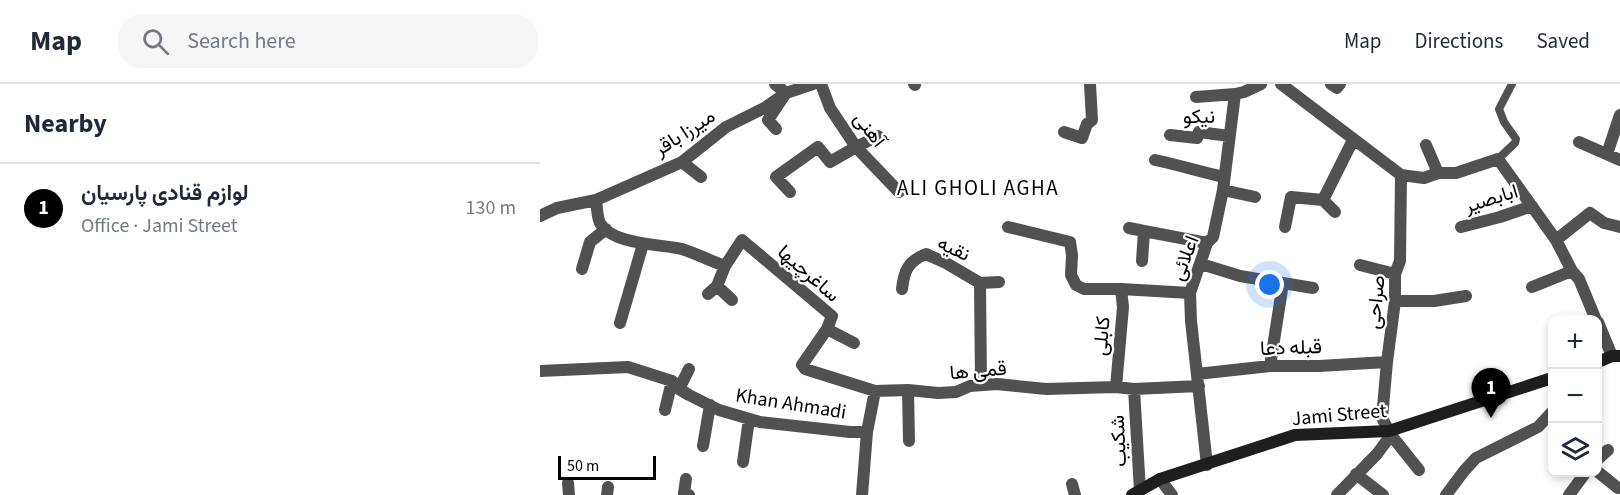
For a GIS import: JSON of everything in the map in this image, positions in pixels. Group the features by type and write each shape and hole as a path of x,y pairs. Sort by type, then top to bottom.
{"street":[{"path":"775,84 786,93 768,120 776,129"},
{"name":"میرزا باقر","path":"540,216 557,208 596,200 682,162 726,127 786,93 813,84"},
{"name":"آهنی","path":"821,84 830,108 856,147 899,192"},
{"path":"1064,132 1082,138 1087,124 1092,120 1090,84"},
{"path":"1196,97 1235,94 1261,84"},
{"path":"1281,84 1401,175 1424,178 1438,173 1456,173 1498,159 1556,240 1572,271 1579,279 1594,315"},
{"path":"1330,84 1337,88 1340,84"},
{"name":"اعلائی","path":"1208,465 1191,321 1190,293 1208,243 1213,237 1223,184 1235,94"},
{"path":"1607,154 1620,115"},
{"name":"نیکو","path":"1170,135 1197,138 1199,132 1229,136"},
{"path":"790,192 776,177 818,147 830,162 878,136"},
{"path":"1323,200 1353,140"},
{"path":"1579,142 1620,160"},
{"path":"1426,145 1438,173"},
{"path":"1155,160 1184,165 1255,197"},
{"path":"682,162 701,177"},
{"name":"صراحی","path":"1390,433 1382,418 1395,301 1395,274 1400,261 1401,175"},
{"path":"1285,227 1291,196 1323,200 1335,212"},
{"path":"596,200 600,223 613,234 643,244 682,249 725,266"},
{"name":"ابابصیر","path":"1461,227 1500,218 1532,206"},
{"path":"1556,240 1590,213 1604,224 1620,227"},
{"path":"1008,227 1070,242 1071,275 1076,285 1083,289 1190,293"},
{"path":"1129,228 1208,243"},
{"path":"582,269 590,242 606,230"},
{"path":"1142,261 1144,231"},
{"name":"ساغرچیها","path":"732,300 713,290 742,240 832,316 827,329 802,365"},
{"path":"620,323 643,244"},
{"name":"نقیه","path":"902,289 904,272 915,258 926,254 980,283 981,385"},
{"path":"1201,264 1240,276 1313,288"},
{"path":"1360,266 1395,274"},
{"path":"1532,287 1572,271"},
{"path":"980,283 999,282"},
{"path":"1270,366 1283,283"},
{"name":"کابلی","path":"1116,387 1123,307 1121,289"},
{"path":"1395,301 1434,302 1466,296"},
{"path":"827,329 854,343"},
{"path":"1602,330 1616,356"},
{"name":"قبله دعا","path":"1198,380 1270,366 1387,362"},
{"name":"قمی ها","path":"802,365 805,369 874,391 956,392 970,386 997,384 1046,389 1116,387 1134,389 1198,380"},
{"name":"Khan Ahmadi","path":"540,371 628,367 675,385 719,411 749,419 850,432 867,432"},
{"path":"665,410 675,385 689,369"},
{"name":"Jami Street","path":"1136,493 1160,479 1295,435 1390,433 1548,379"},
{"name":"شکیب","path":"1134,389 1136,493"},
{"path":"908,390 909,441"},
{"path":"862,495 867,432 874,391"},
{"path":"703,446 710,405"},
{"path":"1446,495 1476,458 1538,427 1548,416"},
{"path":"743,462 749,419"},
{"path":"1337,495 1377,454 1390,433 1419,470"},
{"path":"1602,455 1608,450"},
{"path":"1356,474 1383,495"},
{"path":"1602,475 1618,488"},
{"path":"1569,495 1582,477"},
{"path":"686,479 684,493 689,495"},
{"path":"1160,479 1172,495"}],"lane":[{"path":"1498,159 1515,143 1516,139 1504,122 1499,109 1512,84"}],"place":[{"name":"لوازم قنادی پارسیان","path":"1491,418"}],"district":[{"name":"ALI GHOLI AGHA","path":"978,188"}]}
